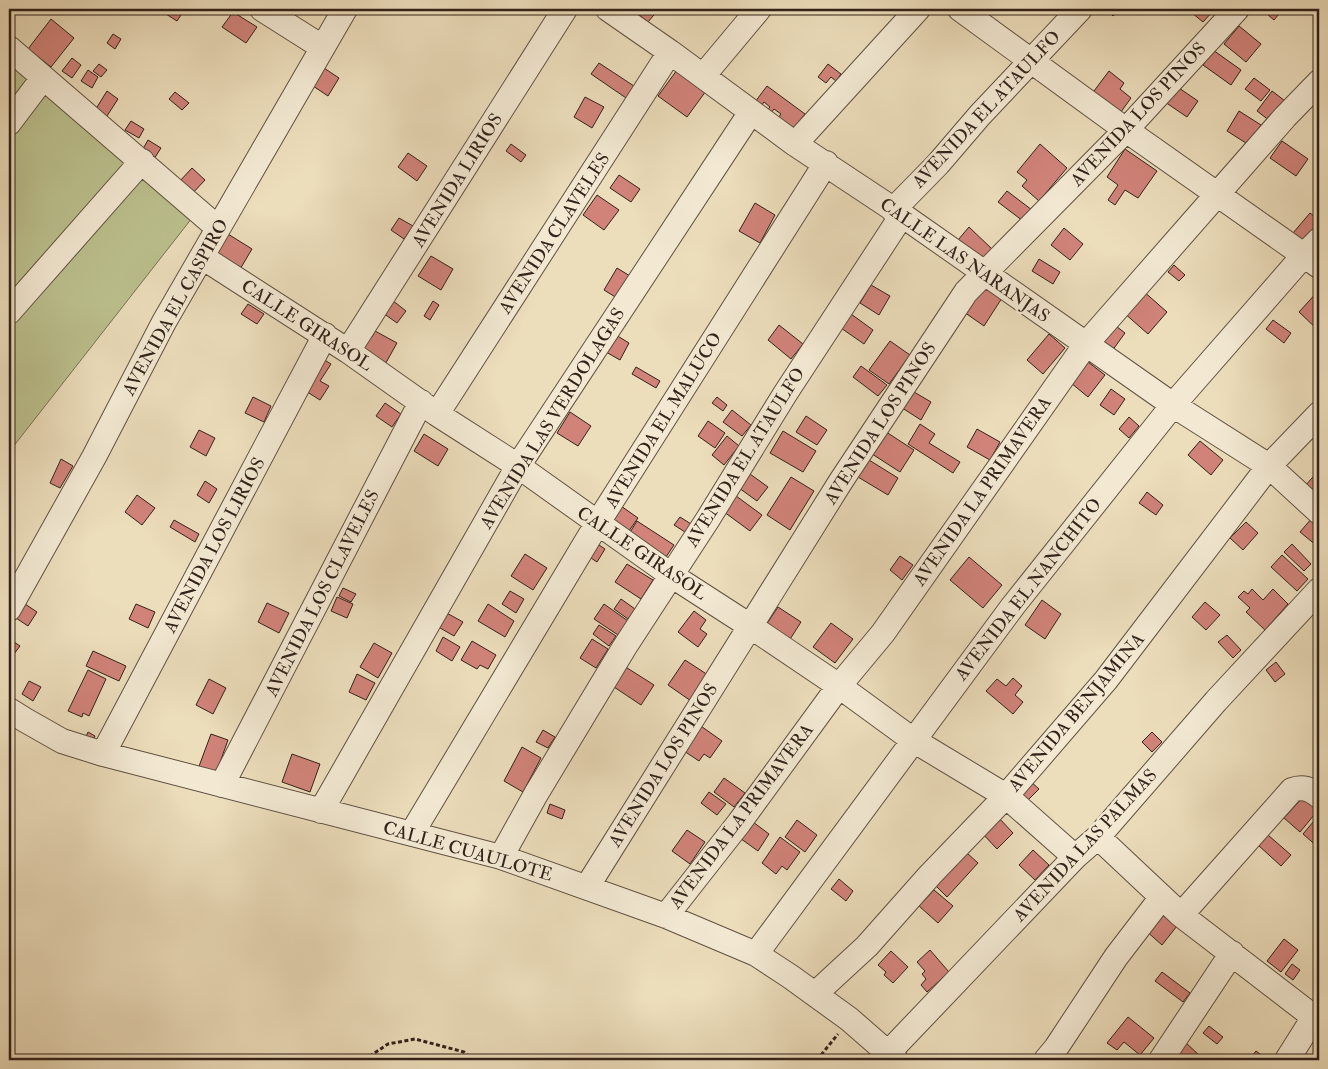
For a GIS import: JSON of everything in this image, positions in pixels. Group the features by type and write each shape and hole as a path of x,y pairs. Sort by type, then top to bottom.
{"street":[{"path":"262,9 322,47"},
{"name":"AVENIDA EL CASPIRO","path":"9,608 94,457 164,322 345,9"},
{"name":"AVENIDA LIRIOS","path":"348,351 565,9"},
{"path":"703,76 759,9"},
{"path":"795,144 918,9"},
{"path":"960,9 1126,130 1218,194 1314,254"},
{"name":"AVENIDA EL ATAULFO","path":"501,857 536,794 624,648 708,519 898,213 938,164 1031,60 1080,9"},
{"name":"AVENIDA LOS PINOS","path":"587,887 887,410 966,292 1126,130 1237,9"},
{"name":"CALLE LAS NARANJAS","path":"612,10 795,144 898,213 1173,405 1269,466 1319,512"},
{"path":"9,48 218,228"},
{"name":"AVENIDA CLAVELES","path":"429,408 670,52"},
{"path":"9,123 43,78"},
{"name":"AVENIDA LA PRIMAVERA","path":"666,916 739,823 839,686 883,634 1086,344 1285,117 1319,82"},
{"name":"AVENIDA LAS VERDOLAGAS","path":"321,811 518,466 752,112"},
{"path":"9,312 142,161"},
{"name":"AVENIDA EL MALUCO","path":"412,833 597,524 826,164"},
{"name":"AVENIDA EL NANCHITO","path":"756,954 1013,606 1173,405 1314,254"},
{"name":"CALLE GIRASOL","path":"202,257 325,335 429,408 518,466 597,524 839,686 913,740 1006,796 1075,857"},
{"name":"AVENIDA LOS LIRIOS","path":"103,754 325,335"},
{"name":"AVENIDA LOS CLAVELES","path":"222,784 429,408"},
{"name":"AVENIDA BENJAMINA","path":"815,994 867,946 930,874 1006,796 1106,680 1269,466 1319,414"},
{"name":"AVENIDA LAS PALMAS","path":"892,1056 1075,857 1098,837 1216,701 1319,590"},
{"name":"CALLE CUAULOTE","path":"9,710 62,741 103,754 501,857 666,916 756,954 791,976 849,1020 892,1056"},
{"path":"1181,915 1292,790 1310,791"},
{"path":"1098,837 1181,915 1317,1019 1287,1060"},
{"path":"1046,1060 1116,958 1162,897"},
{"path":"1161,1060 1232,953"}],"path":[{"path":"816,1060 849,1020"},
{"path":"364,1060 388,1044 416,1040 464,1052 473,1060"}],"green space":[{"path":"9,62 192,218 9,452"}],"building":[{"path":"170,9 185,9 177,21 166,14"},
{"path":"374,9 385,9 382,14"},
{"path":"632,9 659,9 648,22"},
{"path":"1106,9 1121,9 1113,16"},
{"path":"1197,9 1210,9 1213,11 1203,22 1192,13"},
{"path":"1261,9 1283,9 1274,20"},
{"path":"233,12 257,27 246,43 222,27"},
{"path":"51,19 74,38 51,67 28,49"},
{"path":"1239,26 1261,44 1246,62 1224,44"},
{"path":"113,34 121,39 115,49 107,43"},
{"path":"1213,50 1241,70 1231,85 1203,65"},
{"path":"72,58 81,65 72,78 62,71"},
{"path":"599,63 637,88 629,100 591,74"},
{"path":"99,64 107,70 101,77 93,71"},
{"path":"828,64 841,74 836,81 831,77 826,83 818,77"},
{"path":"324,68 339,78 328,96 313,86"},
{"path":"88,70 98,77 92,88 81,81"},
{"path":"677,70 706,91 687,117 658,96"},
{"path":"1109,71 1124,83 1120,89 1131,98 1118,116 1091,95"},
{"path":"1254,78 1270,90 1261,101 1245,89"},
{"path":"767,86 805,114 793,129 778,118 781,114 774,109 771,113 767,110 770,107 764,102 761,106 755,102"},
{"path":"1176,86 1198,101 1187,117 1165,102"},
{"path":"107,91 118,99 105,119 94,112"},
{"path":"1272,91 1285,101 1270,121 1257,111"},
{"path":"175,92 189,103 182,110 169,99"},
{"path":"585,97 604,107 592,128 574,117"},
{"path":"1239,111 1261,125 1249,145 1227,131"},
{"path":"131,121 144,129 139,138 125,130"},
{"path":"148,140 161,148 152,162 140,154"},
{"path":"1282,141 1308,159 1296,176 1270,158"},
{"path":"511,144 526,155 521,162 506,151"},
{"path":"1040,144 1067,168 1039,201 1022,186 1027,180 1017,172"},
{"path":"1125,149 1157,171 1138,198 1125,190 1115,205 1108,200 1118,185 1107,177"},
{"path":"408,153 427,166 417,181 398,167"},
{"path":"192,168 205,180 191,195 178,183"},
{"path":"619,175 640,189 631,202 610,188"},
{"path":"1007,191 1032,210 1023,221 998,202"},
{"path":"597,195 619,210 604,230 583,215"},
{"path":"755,203 775,215 760,243 739,231"},
{"path":"1310,213 1319,220 1319,232 1308,246 1293,233"},
{"path":"399,218 413,226 404,239 391,230"},
{"path":"969,227 992,249 981,261 958,240"},
{"path":"1064,228 1083,244 1070,260 1051,245"},
{"path":"228,234 252,249 239,271 215,256"},
{"path":"431,256 453,269 441,290 418,276"},
{"path":"1039,259 1060,272 1053,284 1032,271"},
{"path":"1174,265 1185,275 1179,281 1168,272"},
{"path":"617,268 630,276 617,298 604,290"},
{"path":"979,282 1002,298 984,326 961,310"},
{"path":"871,285 890,296 879,315 860,303"},
{"path":"1142,290 1167,312 1148,334 1123,312"},
{"path":"1319,290 1319,331 1299,312"},
{"path":"392,300 406,311 397,323 383,313"},
{"path":"433,301 439,305 430,320 424,316"},
{"path":"248,304 264,314 257,324 241,314"},
{"path":"851,314 873,330 864,344 841,328"},
{"path":"1273,320 1291,333 1284,343 1266,329"},
{"path":"1112,323 1125,333 1112,351 1099,341"},
{"path":"779,325 803,344 791,359 768,340"},
{"path":"375,331 397,343 383,368 357,353 368,334 372,337"},
{"path":"1049,334 1065,348 1043,374 1027,360"},
{"path":"616,335 629,343 620,360 606,352"},
{"path":"890,341 910,355 889,384 869,370"},
{"path":"323,359 331,364 320,381 329,386 320,400 304,390"},
{"path":"1088,362 1105,375 1088,397 1071,383"},
{"path":"861,366 887,385 878,396 853,377"},
{"path":"636,367 660,381 656,388 632,374"},
{"path":"909,389 931,402 921,420 899,406"},
{"path":"1111,389 1125,399 1114,415 1100,405"},
{"path":"253,397 271,406 264,422 245,413"},
{"path":"717,397 727,405 723,411 712,403"},
{"path":"385,403 401,414 392,427 376,416"},
{"path":"732,410 751,425 742,436 723,422"},
{"path":"570,412 591,426 578,446 557,433"},
{"path":"806,416 827,430 817,445 796,432"},
{"path":"1129,417 1139,426 1129,438 1119,429"},
{"path":"708,421 725,433 715,448 698,436"},
{"path":"920,424 935,434 929,443 960,462 953,473 908,444"},
{"path":"977,429 1000,442 990,460 967,447"},
{"path":"199,430 215,438 206,456 190,447"},
{"path":"883,430 914,450 900,472 869,452"},
{"path":"783,431 816,451 803,472 770,453"},
{"path":"424,434 448,449 438,466 414,451"},
{"path":"727,436 739,446 724,465 712,455"},
{"path":"1200,441 1223,460 1211,475 1188,455"},
{"path":"61,459 73,466 60,488 50,483"},
{"path":"869,460 898,478 888,495 858,477"},
{"path":"1319,470 1319,498 1305,486"},
{"path":"750,474 768,487 757,501 739,488"},
{"path":"791,477 814,491 790,530 767,515"},
{"path":"205,481 217,489 209,503 197,495"},
{"path":"1147,492 1163,505 1156,515 1139,503"},
{"path":"732,493 762,515 750,531 720,509"},
{"path":"137,495 155,508 142,525 125,512"},
{"path":"621,506 638,518 626,535 609,523"},
{"path":"680,517 691,524 685,532 674,525"},
{"path":"1312,518 1319,524 1319,542 1317,546 1300,532"},
{"path":"174,520 199,534 195,542 170,527"},
{"path":"637,521 674,545 664,560 627,537"},
{"path":"1246,522 1258,533 1243,550 1230,538"},
{"path":"593,541 605,549 597,562 585,554"},
{"path":"1292,544 1311,564 1304,571 1284,552"},
{"path":"525,554 547,568 533,590 511,576"},
{"path":"1282,555 1308,579 1297,591 1271,567"},
{"path":"900,556 913,565 902,580 890,570"},
{"path":"969,557 1002,585 983,608 950,580"},
{"path":"627,564 653,580 641,599 615,582"},
{"path":"343,588 356,594 351,602 339,596"},
{"path":"1252,589 1263,600 1273,589 1288,604 1265,630 1246,612 1250,608 1238,597 1244,591 1248,594"},
{"path":"510,591 524,599 516,613 502,604"},
{"path":"337,597 353,604 347,618 331,611"},
{"path":"621,599 635,609 628,619 614,609"},
{"path":"1042,600 1061,614 1045,639 1025,625"},
{"path":"1205,602 1220,615 1206,630 1192,617"},
{"path":"267,603 289,613 279,633 258,622"},
{"path":"25,604 37,612 28,626 16,618"},
{"path":"136,604 155,612 148,628 129,619"},
{"path":"488,604 514,621 505,637 478,621"},
{"path":"604,604 628,621 618,635 594,619"},
{"path":"778,607 801,622 787,644 764,628"},
{"path":"443,611 463,622 454,636 435,625"},
{"path":"694,611 706,620 700,629 707,634 698,647 678,632"},
{"path":"831,623 853,639 835,663 813,647"},
{"path":"599,625 616,636 609,646 593,634"},
{"path":"1227,635 1241,650 1233,658 1218,642"},
{"path":"443,637 460,647 452,661 436,651"},
{"path":"592,639 608,649 596,668 580,658"},
{"path":"11,640 20,646 11,658 9,657 9,643"},
{"path":"472,641 496,655 488,669 480,665 477,669 461,660"},
{"path":"374,643 392,653 378,678 360,667"},
{"path":"93,651 126,666 119,681 86,666"},
{"path":"685,660 708,675 691,701 668,685"},
{"path":"1276,662 1285,674 1275,682 1266,670"},
{"path":"624,666 654,685 641,705 611,685"},
{"path":"88,670 106,679 89,716 83,713 82,717 68,711"},
{"path":"357,674 375,683 366,700 349,692"},
{"path":"1013,678 1022,686 1015,695 1023,702 1013,714 986,691 997,679 1006,686"},
{"path":"209,679 226,688 213,714 196,705"},
{"path":"29,681 41,687 33,701 22,694"},
{"path":"698,724 722,741 710,758 704,754 699,761 681,749"},
{"path":"543,730 555,737 548,748 536,742"},
{"path":"88,732 95,736 91,745 84,741"},
{"path":"1152,732 1162,742 1152,752 1142,742"},
{"path":"211,734 228,740 215,776 198,769"},
{"path":"522,747 541,758 523,792 504,781"},
{"path":"292,754 320,764 310,792 282,782"},
{"path":"724,778 745,793 734,807 714,792"},
{"path":"1029,780 1039,789 1024,804 1015,794"},
{"path":"709,792 726,804 717,815 701,803"},
{"path":"1305,795 1319,809 1300,832 1284,818"},
{"path":"550,804 565,810 562,819 547,813"},
{"path":"1319,815 1319,848 1303,834"},
{"path":"998,817 1013,833 997,849 982,833"},
{"path":"749,819 769,834 758,851 737,836"},
{"path":"797,820 817,835 805,852 785,837"},
{"path":"687,830 705,842 690,864 672,851"},
{"path":"1268,835 1291,855 1281,866 1258,845"},
{"path":"780,837 800,852 787,870 782,866 776,874 762,863"},
{"path":"1033,850 1049,865 1035,880 1019,865"},
{"path":"967,853 978,863 947,897 936,886"},
{"path":"839,879 853,891 846,901 831,889"},
{"path":"934,890 953,906 938,923 919,906"},
{"path":"1160,912 1177,926 1162,945 1145,930"},
{"path":"1284,939 1298,950 1281,972 1267,961"},
{"path":"930,950 949,972 927,992 921,985 926,979 922,974 925,971 917,962"},
{"path":"891,951 908,967 893,983 884,975 886,972 878,965"},
{"path":"1292,964 1300,970 1293,980 1285,974"},
{"path":"1162,972 1190,993 1183,1002 1155,981"},
{"path":"1128,1017 1154,1038 1140,1055 1124,1042 1117,1050 1107,1043"},
{"path":"1209,1026 1223,1037 1217,1044 1203,1033"},
{"path":"1185,1042 1199,1055 1194,1060 1175,1060 1171,1056"},
{"path":"1256,1051 1268,1060 1249,1060"},
{"path":"936,1054 944,1060 932,1060"}]}
